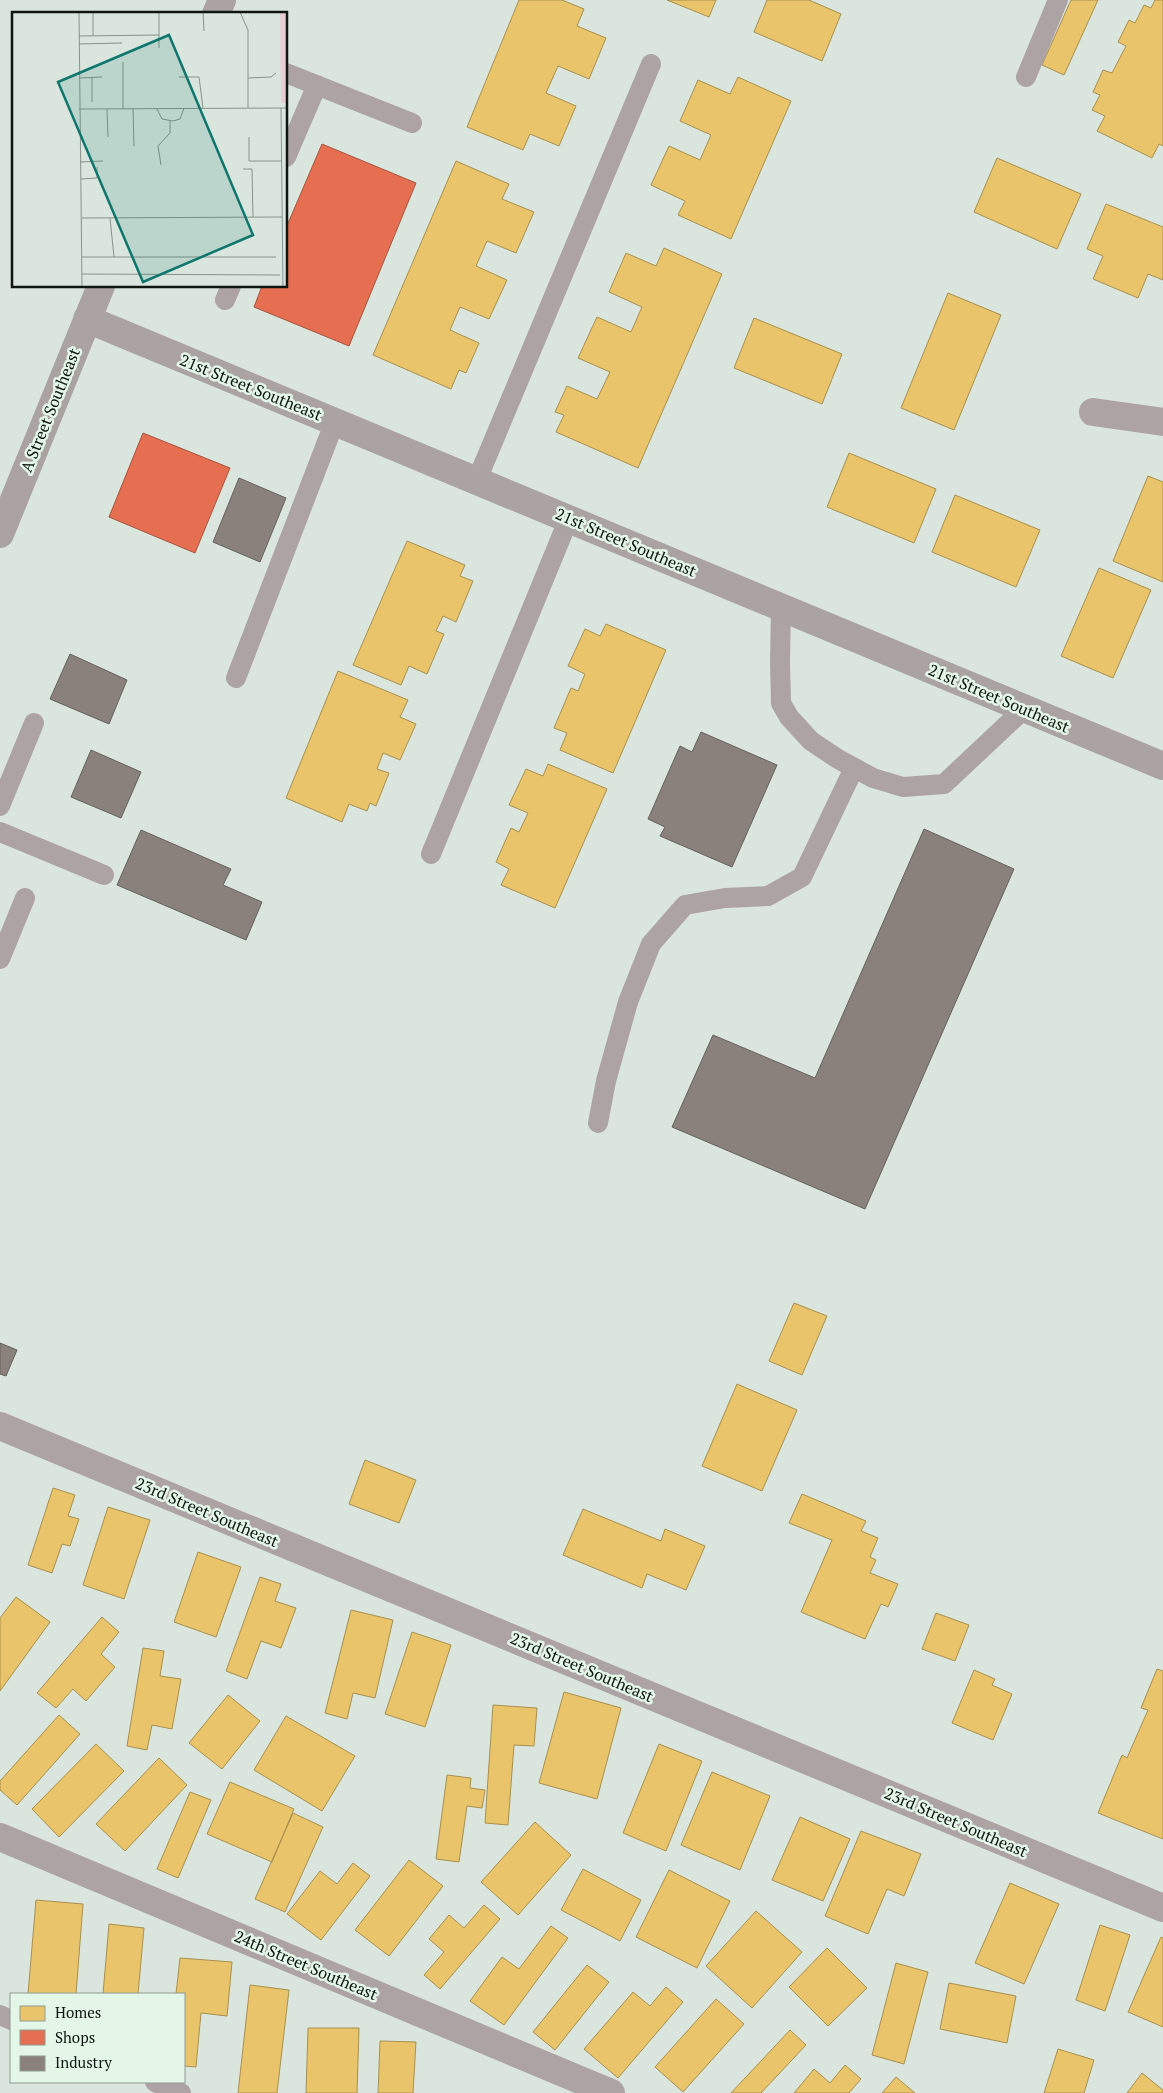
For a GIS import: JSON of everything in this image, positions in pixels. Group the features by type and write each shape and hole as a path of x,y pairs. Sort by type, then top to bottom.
{"street":[{"path":"217,12 222,0"},
{"name":"A Street Southeast","path":"0,534 100,288"},
{"name":"21st Street Southeast","path":"87,320 478,480 1163,766"},
{"path":"1093,412 1163,422"},
{"name":"23rd Street Southeast","path":"0,1426 1163,1908"},
{"name":"24th Street Southeast","path":"0,1837 611,2093"}],"lane":[{"path":"1026,77 1058,0"},
{"path":"478,480 651,64"},
{"path":"288,74 412,123"},
{"path":"288,152 317,85"},
{"path":"236,678 335,421"},
{"path":"431,854 569,518"},
{"path":"781,606 781,703 789,717 811,741 873,778 903,787 944,784 1025,708"},
{"path":"0,806 34,723"},
{"path":"598,1123 606,1081 628,1002 651,944 685,906 725,898 768,896 802,877 854,768"},
{"path":"0,832 104,875"},
{"path":"0,959 25,898"},
{"path":"157,2083 181,2093"}],"building: Homes":[{"path":"519,0 562,0 584,9 577,26 606,38 589,79 558,66 546,93 576,106 559,146 530,134 523,150 467,127"},
{"path":"667,0 716,0 709,17"},
{"path":"767,0 809,0 841,14 822,61 754,32"},
{"path":"1071,0 1098,0 1064,75 1042,65"},
{"path":"1155,0 1163,0 1163,146 1159,144 1152,158 1097,131 1105,116 1092,110 1100,95 1093,92 1103,70 1112,73 1126,46 1118,42 1129,20 1135,23 1144,5 1151,8"},
{"path":"738,77 791,101 731,239 678,215 685,201 651,185 669,146 700,160 711,135 680,121 698,80 730,94"},
{"path":"997,158 1081,194 1057,249 974,212"},
{"path":"456,161 509,184 502,199 534,212 516,253 487,241 476,266 507,280 489,319 460,307 450,330 479,343 466,373 459,370 451,389 373,355"},
{"path":"1106,204 1163,227 1163,280 1148,274 1138,298 1093,279 1103,256 1087,249"},
{"path":"664,248 722,274 638,468 556,432 564,415 555,412 567,386 597,399 610,372 578,358 597,317 631,332 642,307 609,292 626,253 656,266"},
{"path":"948,293 1001,315 954,430 901,408"},
{"path":"754,318 842,354 822,404 734,368"},
{"path":"849,453 936,489 914,543 827,507"},
{"path":"1148,476 1163,482 1163,582 1113,561"},
{"path":"955,495 1040,530 1016,587 932,552"},
{"path":"407,541 465,565 460,576 473,581 456,622 443,616 436,631 444,634 427,674 409,666 401,685 353,665"},
{"path":"1099,568 1151,590 1113,678 1061,656"},
{"path":"606,624 666,650 613,773 560,750 567,733 554,728 571,688 578,691 585,674 568,666 585,629 600,636"},
{"path":"338,671 408,700 400,717 416,724 400,760 383,753 377,769 389,773 376,806 370,803 367,811 349,804 342,822 286,798"},
{"path":"548,764 607,789 555,908 501,885 509,869 496,862 511,828 519,832 528,813 509,805 526,769 543,776"},
{"path":"794,1303 827,1316 802,1375 769,1361"},
{"path":"737,1384 797,1410 762,1491 702,1466"},
{"path":"365,1460 416,1480 399,1523 349,1504"},
{"path":"53,1488 75,1495 68,1516 79,1519 70,1546 62,1544 52,1573 28,1565"},
{"path":"802,1494 866,1521 861,1531 878,1538 870,1557 876,1560 870,1573 898,1584 888,1607 881,1604 865,1639 801,1612 832,1540 789,1523"},
{"path":"108,1507 150,1520 124,1599 83,1585"},
{"path":"583,1509 661,1541 665,1529 705,1546 686,1590 647,1574 642,1588 563,1555"},
{"path":"198,1552 241,1567 216,1637 174,1622"},
{"path":"260,1577 281,1584 275,1601 296,1608 281,1648 261,1641 247,1679 226,1671"},
{"path":"16,1597 50,1622 0,1691 0,1618"},
{"path":"351,1610 393,1620 375,1698 353,1693 347,1719 325,1713"},
{"path":"936,1613 969,1625 955,1661 922,1649"},
{"path":"102,1617 119,1632 101,1654 115,1667 86,1701 73,1689 56,1708 37,1693"},
{"path":"412,1632 451,1645 425,1727 385,1714"},
{"path":"143,1648 164,1651 160,1676 181,1679 172,1729 152,1725 147,1750 127,1746"},
{"path":"1157,1669 1163,1671 1163,1839 1098,1813 1122,1755 1127,1758 1148,1710 1141,1708"},
{"path":"974,1670 995,1679 992,1685 1012,1694 993,1740 952,1723"},
{"path":"564,1692 621,1708 597,1799 539,1783"},
{"path":"228,1695 260,1721 222,1769 189,1743"},
{"path":"493,1705 537,1708 534,1746 514,1745 508,1825 485,1823"},
{"path":"59,1715 80,1734 17,1805 0,1790 0,1781"},
{"path":"286,1716 355,1756 322,1811 254,1770"},
{"path":"96,1744 124,1771 59,1837 32,1809"},
{"path":"659,1744 702,1761 666,1851 623,1833"},
{"path":"159,1758 187,1785 125,1851 96,1824"},
{"path":"712,1772 770,1796 740,1870 681,1845"},
{"path":"447,1775 471,1778 470,1788 485,1790 482,1808 467,1806 459,1862 436,1859"},
{"path":"230,1782 294,1809 272,1862 207,1834"},
{"path":"190,1792 211,1800 178,1878 157,1869"},
{"path":"293,1813 323,1827 285,1912 255,1899"},
{"path":"800,1817 850,1839 823,1901 772,1880"},
{"path":"535,1822 571,1855 518,1915 481,1882"},
{"path":"861,1831 921,1854 904,1896 887,1889 868,1934 825,1916"},
{"path":"409,1860 443,1886 389,1956 355,1930"},
{"path":"353,1863 370,1876 321,1940 287,1914 320,1871 337,1884"},
{"path":"583,1869 641,1900 620,1941 561,1910"},
{"path":"669,1870 730,1901 697,1968 636,1937"},
{"path":"1010,1883 1059,1904 1024,1984 975,1963"},
{"path":"36,1900 83,1904 76,1993 28,1993"},
{"path":"484,1905 500,1919 440,1989 424,1975 444,1952 429,1939 449,1915 464,1928"},
{"path":"756,1911 802,1952 752,2008 706,1966"},
{"path":"109,1924 144,1928 138,1993 103,1993"},
{"path":"1100,1925 1130,1935 1105,2011 1076,2000"},
{"path":"551,1926 568,1938 504,2025 470,2001 502,1957 519,1969"},
{"path":"1161,1937 1163,1938 1163,2027 1128,2012"},
{"path":"827,1948 867,1988 828,2026 789,1987"},
{"path":"180,1958 232,1962 227,2016 201,2013 196,2067 185,2066 185,1993 176,1993"},
{"path":"896,1963 928,1972 904,2064 872,2055"},
{"path":"587,1965 609,1982 555,2050 533,2032"},
{"path":"949,1983 1016,1996 1007,2043 940,2029"},
{"path":"250,1985 289,1990 277,2093 238,2093"},
{"path":"666,1987 683,2002 618,2078 584,2049 633,1992 650,2006"},
{"path":"716,1999 744,2024 683,2092 655,2067"},
{"path":"308,2028 359,2028 357,2093 306,2093"},
{"path":"790,2030 806,2045 761,2093 731,2093"},
{"path":"380,2041 416,2042 413,2093 378,2093"},
{"path":"1058,2049 1094,2060 1084,2093 1044,2093"},
{"path":"845,2065 861,2079 849,2093 794,2093 814,2069 830,2083"},
{"path":"1142,2073 1163,2090 1163,2093 1127,2093"},
{"path":"896,2077 915,2093 882,2093"}],"building: Shops":[{"path":"322,144 416,183 349,346 254,307 261,288 288,288 288,223"},
{"path":"143,433 230,468 195,553 109,517"}],"building: Industry":[{"path":"239,478 286,498 260,562 213,542"},
{"path":"70,654 127,680 109,724 50,699"},
{"path":"701,732 777,765 732,867 660,836 665,827 648,819 680,746 692,752"},
{"path":"91,750 141,772 121,818 71,797"},
{"path":"924,829 1014,869 865,1209 672,1127 713,1035 815,1078"},
{"path":"141,830 231,869 223,885 262,902 246,940 117,885"},
{"path":"0,1343 17,1350 6,1376 0,1374"}]}
